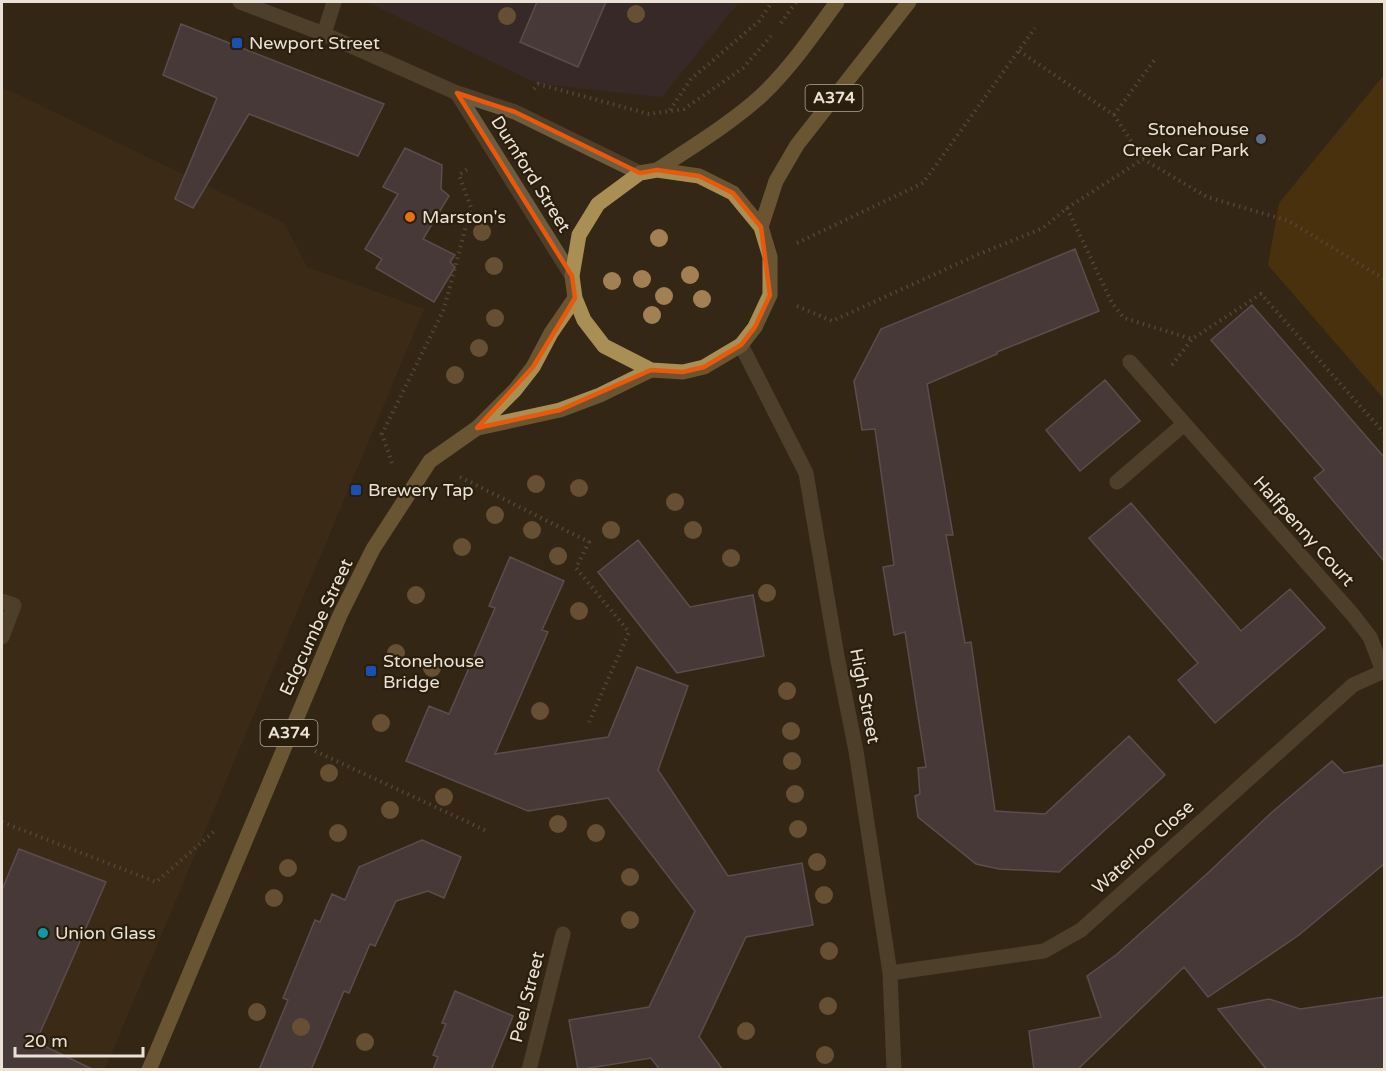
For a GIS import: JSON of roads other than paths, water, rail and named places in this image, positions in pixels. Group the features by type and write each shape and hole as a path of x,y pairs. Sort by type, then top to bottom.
{"main road":[{"name":"A374","path":"657,170 706,138 761,96 798,55 837,2"},
{"name":"A374","path":"761,227 776,181 797,145 909,2"},
{"path":"657,170 699,176 733,193 761,227 770,257 770,295 755,327 741,345 704,367 682,372 651,370 604,346 584,320 575,298 572,276 579,235 598,204 640,173 657,170"},
{"name":"A374","path":"477,428 515,390 533,367 551,333 575,298"},
{"name":"A374","path":"477,428 560,410 651,370"},
{"name":"Edgcumbe Street","path":"149,1070 340,615 373,549 430,461 477,428"}],"street":[{"name":"Durnford Street","path":"240,2 324,34 457,93 515,112 640,173"},
{"path":"324,34 334,2"},
{"name":"Durnford Street","path":"457,93 572,276"},
{"name":"High Street","path":"741,345 806,473 837,656 856,751 890,973 894,1070"},
{"name":"Halfpenny Court","path":"1130,362 1353,615 1370,636 1384,671"},
{"path":"1117,482 1184,424"},
{"path":"2,601 14,605 2,637"},
{"name":"Waterloo Close","path":"890,973 1044,951 1081,930 1353,685 1384,671"},
{"name":"Peel Street","path":"529,1070 563,934"}],"place":[{"name":"Newport Street","path":"237,43"},
{"name":"Stonehouse Creek Car Park","path":"1261,139"},
{"name":"Marston's","path":"410,217"},
{"name":"Brewery Tap","path":"356,490"},
{"name":"Stonehouse Bridge","path":"371,671"},
{"name":"Union Glass","path":"43,933"}]}
